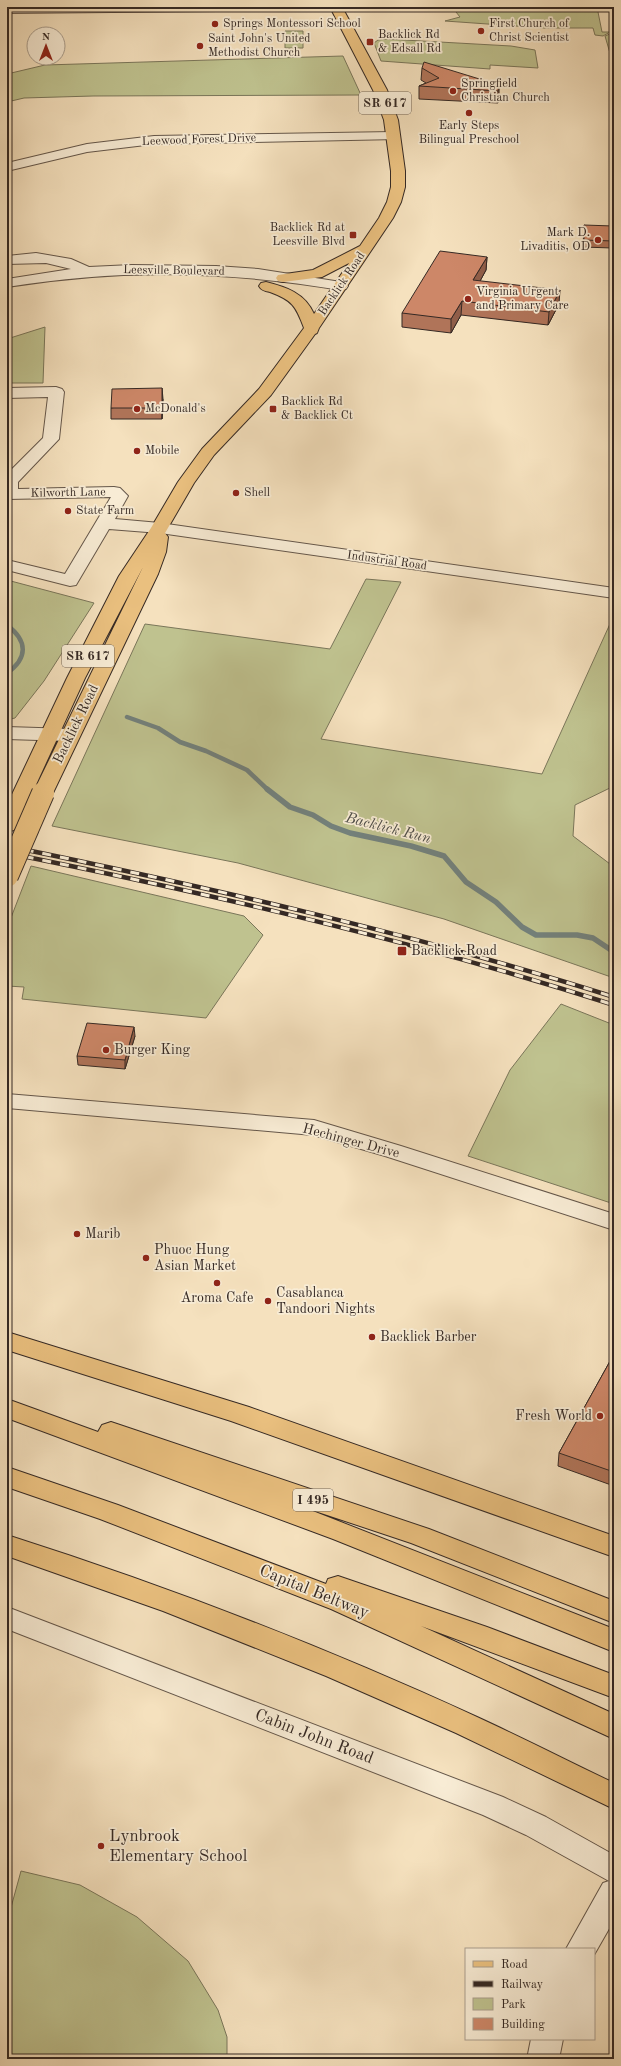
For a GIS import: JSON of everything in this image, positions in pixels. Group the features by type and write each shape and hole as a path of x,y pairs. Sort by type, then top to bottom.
{"main road":[{"name":"Backlick Road","path":"7,826 50,733 128,576 142,552 160,528 191,473 265,392 312,330 386,218 394,202 398,187 398,171 391,120 380,90 336,7"},
{"path":"283,278 317,274 366,248"},
{"path":"266,286 286,292 298,299 305,308 312,330"},
{"name":"Backlick Road","path":"7,876 70,735 149,574 157,552 160,528"},
{"path":"7,1341 240,1414 614,1547"},
{"name":"I 495","path":"7,1400 143,1442 420,1536 614,1612"},
{"path":"7,1408 342,1532 614,1641"},
{"name":"Capital Beltway","path":"7,1477 109,1512 341,1601 614,1726"},
{"path":"109,1512 425,1614 519,1648 614,1687"},
{"path":"7,1545 159,1598 343,1671 446,1716 614,1797"}],"street":[{"path":"7,9 218,7"},
{"name":"Leewood Forest Drive","path":"7,167 88,148 154,140 394,136"},
{"path":"7,260 27,258 53,259 69,262 90,276"},
{"name":"Leesville Boulevard","path":"7,283 183,269 283,278 338,290"},
{"name":"Leesville Boulevard","path":"7,294 90,276 185,278 266,286 338,290"},
{"path":"7,393 56,392 51,439 10,481 8,494"},
{"name":"Kilworth Lane","path":"7,565 70,581 119,499 119,494 8,494"},
{"path":"105,523 160,528"},
{"name":"Industrial Road","path":"160,528 614,593"},
{"path":"7,733 50,733 70,735"},
{"name":"Hechinger Drive","path":"7,1101 193,1116 314,1128 393,1151 614,1222"},
{"name":"Cabin John Road","path":"7,1618 493,1806 536,1826 614,1870"},
{"path":"582,1948 614,1892"},
{"path":"543,2059 547,2040"}],"green space":[{"path":"452,7 597,7 602,32 610,32 603,36 595,35 593,28 544,28 445,21 460,17"},
{"path":"285,31 303,31 303,48 285,48"},
{"path":"612,33 614,41 614,67 605,36"},
{"path":"386,39 511,46 535,50 538,68 490,65 490,69 381,61 374,43 378,40"},
{"path":"343,56 361,95 93,96 24,98 7,102 7,74 41,66 66,66 66,64"},
{"path":"45,327 43,383 7,383 7,339"},
{"path":"366,579 401,582 321,739 542,774 614,615 614,786 575,805 573,836 614,867 614,978 444,919 238,863 52,826 145,624 330,649"},
{"path":"7,580 94,603 44,681 15,718 7,720"},
{"path":"31,866 244,916 263,935 206,1018 22,999 24,987 7,986 7,928"},
{"path":"561,1004 614,1025 614,1204 468,1156 510,1070"},
{"path":"21,1871 80,1885 137,1917 188,1961 218,2010 227,2037 227,2059 7,2059 7,1922"}],"building":[{"path":"424,62 499,85 498,91 419,86 439,78 422,68"},
{"path":"584,225 613,226 613,241 584,240"},
{"path":"440,251 487,257 473,280 560,290 549,312 462,301 451,319 402,313"},
{"path":"162,388 162,408 111,408 112,389"},
{"name":"Burger King","path":"87,1023 134,1027 125,1060 77,1056"},
{"name":"Fresh World","path":"614,1354 614,1472 559,1453"}],"waterway":[{"name":"Backlick Run","path":"7,625 19,637 23,649 19,661 7,673"},
{"name":"Backlick Run","path":"127,717 158,728 180,742 206,751 247,770 268,790"},
{"name":"Backlick Run","path":"267,789 290,807 313,815 331,826 350,833 411,846 444,856 466,882 496,902 522,927 536,935 577,935 593,938 614,952"}],"railway":[{"path":"7,846 160,878 313,914 464,953 614,997"},
{"path":"7,853 160,885 313,920 464,960 614,1005"}],"place":[{"name":"Springs Montessori School","path":"215,24"},
{"name":"First Church of Christ Scientist","path":"481,31"},
{"name":"Backlick Rd & Edsall Rd","path":"370,42"},
{"name":"Saint John's United Methodist Church","path":"200,46"},
{"name":"Springfield Christian Church","path":"453,91"},
{"name":"Early Steps Bilingual Preschool","path":"469,113"},
{"name":"Backlick Rd at Leesville Blvd","path":"353,235"},
{"name":"Mark D. Livaditis, OD","path":"598,240"},
{"name":"Virginia Urgent and Primary Care","path":"468,299"},
{"name":"McDonald's","path":"137,409"},
{"name":"Backlick Rd & Backlick Ct","path":"273,409"},
{"name":"Mobile","path":"137,451"},
{"name":"Shell","path":"236,493"},
{"name":"State Farm","path":"68,511"},
{"name":"Backlick Road","path":"402,951"},
{"name":"Burger King","path":"106,1050"},
{"name":"Marib","path":"77,1234"},
{"name":"Phuoc Hung Asian Market","path":"146,1258"},
{"name":"Aroma Cafe","path":"217,1283"},
{"name":"Casablanca Tandoori Nights","path":"268,1301"},
{"name":"Backlick Barber","path":"372,1337"},
{"name":"Fresh World","path":"600,1416"},
{"name":"Lynbrook Elementary School","path":"101,1846"}]}
